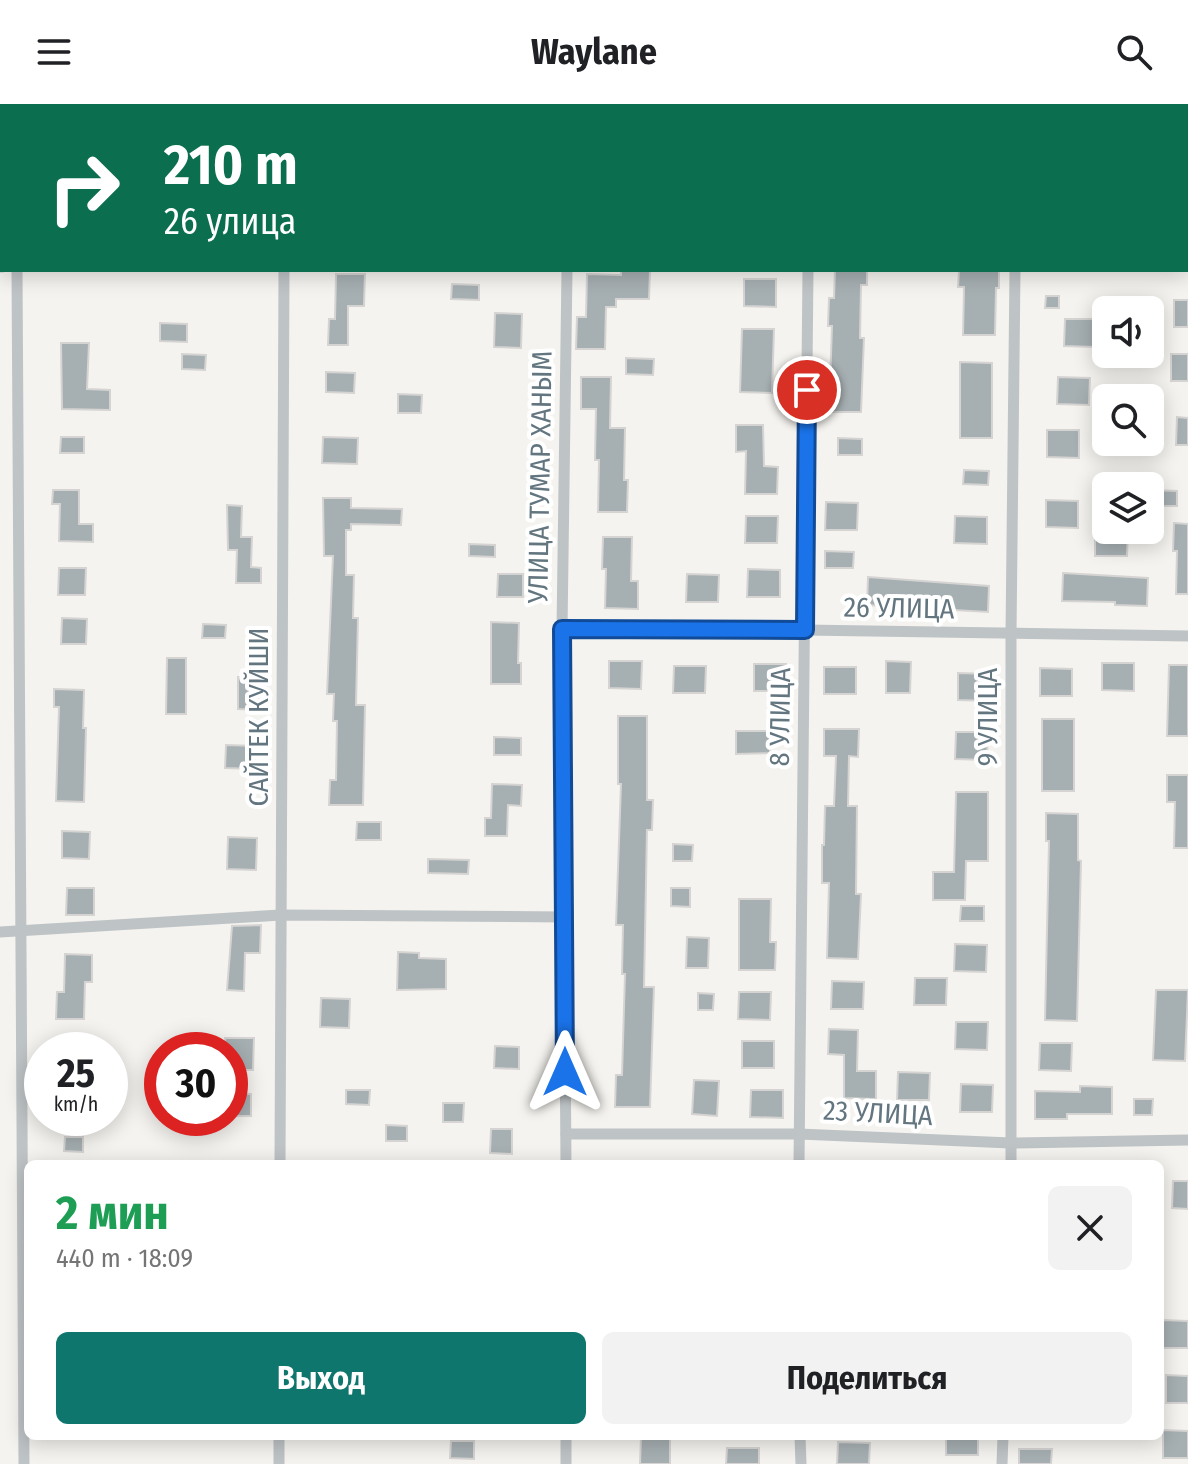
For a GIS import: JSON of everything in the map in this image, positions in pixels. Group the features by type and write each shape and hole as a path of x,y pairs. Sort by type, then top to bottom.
{"street":[{"path":"17,272 24,1464"},
{"name":"САЙТЕК КУЙШИ","path":"280,1160 284,272"},
{"name":"УЛИЦА ТУМАР ХАНЫМ","path":"566,1160 562,629 567,272"},
{"name":"8 УЛИЦА","path":"799,1160 808,272"},
{"name":"9 УЛИЦА","path":"1011,1160 1015,272"},
{"name":"26 УЛИЦА","path":"562,629 1188,636"},
{"path":"0,932 281,915 564,917"},
{"name":"23 УЛИЦА","path":"566,1134 799,1134 1011,1143 1188,1140"},
{"path":"279,1440 279,1464"},
{"path":"566,1440 566,1464"},
{"path":"800,1440 801,1464"},
{"path":"1002,1464 1003,1440"}],"building":[{"path":"621,272 650,272 649,299 616,299 616,307 606,307 605,349 576,349 577,317 586,317 587,274 621,275"},
{"path":"835,272 867,272 867,285 861,285 860,338 864,338 861,412 829,412 832,326 828,326 829,298 834,298"},
{"path":"959,272 999,272 995,335 963,335 964,287 958,287"},
{"path":"336,274 365,274 364,306 348,306 348,345 328,345 329,319 335,319"},
{"path":"744,279 776,279 776,307 744,306"},
{"path":"452,284 479,285 479,300 451,299"},
{"path":"1046,296 1059,296 1059,308 1045,308"},
{"path":"1174,300 1188,300 1188,327 1174,327"},
{"path":"495,313 522,314 521,348 494,347"},
{"path":"1065,319 1092,319 1092,347 1064,346"},
{"path":"160,323 187,324 187,342 160,341"},
{"path":"742,329 774,329 772,393 740,392"},
{"path":"61,343 89,343 87,389 110,390 110,410 62,409"},
{"path":"182,354 206,355 205,370 182,369"},
{"path":"1171,354 1188,354 1188,381 1171,381"},
{"path":"626,358 654,359 653,375 626,374"},
{"path":"960,362 992,363 992,438 960,438"},
{"path":"326,372 355,373 354,393 326,392"},
{"path":"581,377 611,377 610,428 625,428 627,512 598,512 596,409 581,409"},
{"path":"1058,377 1090,378 1089,405 1057,404"},
{"path":"398,394 422,395 421,413 398,413"},
{"path":"1177,417 1188,418 1188,445 1176,445"},
{"path":"736,425 763,425 764,466 778,467 777,494 745,494 746,451 736,452"},
{"path":"1047,430 1079,430 1079,458 1047,457"},
{"path":"61,437 84,437 84,453 60,453"},
{"path":"323,437 358,438 357,464 322,463"},
{"path":"838,438 862,439 862,455 838,455"},
{"path":"964,470 989,471 988,485 963,484"},
{"path":"53,490 79,490 79,524 93,524 93,542 59,541 60,504 52,504"},
{"path":"1164,490 1177,491 1177,506 1164,506"},
{"path":"323,498 351,498 351,508 402,509 401,525 351,524 351,530 346,530 346,575 354,575 353,618 358,618 356,705 365,705 363,805 329,805 330,780 336,780 337,721 333,721 334,694 327,694 333,556 324,556"},
{"path":"1046,500 1078,501 1078,528 1046,527"},
{"path":"826,502 858,503 857,530 825,530"},
{"path":"227,505 242,506 241,537 252,537 251,567 261,568 261,583 236,583 237,550 228,550"},
{"path":"746,516 778,516 777,543 745,543"},
{"path":"955,516 987,517 987,544 954,543"},
{"path":"1174,523 1188,524 1188,594 1176,594"},
{"path":"603,537 632,537 631,581 638,581 638,609 605,608"},
{"path":"469,544 495,545 495,557 469,556"},
{"path":"1095,544 1127,544 1127,556 1095,556"},
{"path":"825,551 854,552 853,568 825,568"},
{"path":"59,568 86,568 85,595 58,595"},
{"path":"748,569 780,570 780,597 747,597"},
{"path":"1063,573 1148,578 1147,606 1062,601"},
{"path":"498,574 523,574 523,597 497,597"},
{"path":"687,574 719,575 718,602 686,602"},
{"path":"868,577 989,586 988,612 867,605"},
{"path":"62,618 87,619 86,644 61,644"},
{"path":"491,622 519,623 521,684 491,684"},
{"path":"203,624 226,625 225,638 202,638"},
{"path":"167,658 186,658 186,714 166,714"},
{"path":"609,661 642,661 641,689 609,688"},
{"path":"886,661 911,662 910,693 886,693"},
{"path":"1102,663 1134,663 1134,691 1102,690"},
{"path":"754,664 786,664 786,691 754,691"},
{"path":"1169,665 1188,665 1188,736 1167,736"},
{"path":"674,666 706,666 705,693 673,693"},
{"path":"824,667 856,667 856,694 824,694"},
{"path":"1040,668 1072,669 1072,696 1040,696"},
{"path":"958,673 990,674 990,701 958,700"},
{"path":"238,677 267,678 266,710 238,709"},
{"path":"54,689 84,690 84,802 56,801 59,707 54,707"},
{"path":"618,716 647,716 647,800 653,800 652,830 647,830 644,987 654,987 650,1107 615,1107 616,1075 622,1075 625,974 622,974 623,925 616,925 621,784 618,784"},
{"path":"1042,719 1074,719 1074,791 1042,791"},
{"path":"824,729 859,729 858,757 849,756 848,806 857,806 856,894 861,894 858,959 827,958 829,883 822,883 822,845 825,806 834,806 836,756 824,756"},
{"path":"736,731 770,731 770,753 736,754"},
{"path":"956,732 988,732 987,760 955,759"},
{"path":"494,737 521,738 521,755 494,755"},
{"path":"226,745 257,746 256,769 225,768"},
{"path":"1167,775 1188,775 1188,848 1174,848 1175,802 1167,802"},
{"path":"492,784 522,785 521,806 508,805 507,836 485,836 485,818 491,818"},
{"path":"956,792 988,792 988,861 966,861 965,900 933,900 933,872 954,872"},
{"path":"1046,813 1078,814 1078,860 1081,861 1077,1021 1045,1020 1049,841 1046,841"},
{"path":"357,822 381,822 381,840 356,840"},
{"path":"62,831 90,832 89,859 62,858"},
{"path":"228,837 257,838 256,870 227,869"},
{"path":"673,844 693,845 692,861 673,861"},
{"path":"428,859 469,860 468,874 428,873"},
{"path":"67,888 94,888 94,915 66,915"},
{"path":"671,888 690,888 690,907 671,906"},
{"path":"739,899 771,899 770,942 776,942 775,970 739,970"},
{"path":"961,906 984,906 984,921 960,921"},
{"path":"261,925 260,953 245,953 244,991 227,990 232,926"},
{"path":"687,937 709,938 708,968 686,968"},
{"path":"955,944 987,945 986,972 954,971"},
{"path":"398,952 419,953 419,958 446,959 446,989 397,990"},
{"path":"65,954 92,955 92,982 85,982 84,1019 56,1019 57,992 64,992"},
{"path":"915,978 947,978 946,1005 914,1005"},
{"path":"832,981 864,982 863,1009 831,1009"},
{"path":"1156,990 1188,990 1185,1061 1153,1060"},
{"path":"739,992 771,992 770,1020 738,1019"},
{"path":"698,993 714,994 713,1010 698,1010"},
{"path":"321,998 350,999 349,1028 320,1027"},
{"path":"956,1022 988,1022 987,1050 955,1049"},
{"path":"829,1029 858,1030 857,1071 876,1071 876,1099 844,1098 844,1055 828,1054"},
{"path":"248,1038 254,1038 253,1070 248,1070"},
{"path":"742,1041 774,1041 774,1068 742,1068"},
{"path":"1040,1043 1072,1043 1071,1071 1039,1070"},
{"path":"495,1046 519,1047 519,1069 494,1068"},
{"path":"898,1072 930,1073 929,1100 897,1100"},
{"path":"694,1080 719,1081 717,1116 692,1114"},
{"path":"961,1084 993,1085 992,1112 960,1112"},
{"path":"1080,1086 1112,1087 1112,1114 1067,1114 1067,1119 1035,1119 1035,1091 1080,1092"},
{"path":"346,1090 370,1090 369,1105 346,1104"},
{"path":"751,1090 783,1090 783,1118 750,1117"},
{"path":"248,1094 251,1094 251,1116 248,1116"},
{"path":"1134,1099 1153,1099 1152,1115 1134,1115"},
{"path":"443,1103 464,1103 463,1122 443,1122"},
{"path":"386,1125 407,1126 407,1141 386,1141"},
{"path":"491,1129 512,1129 512,1154 490,1153"},
{"path":"65,1137 83,1137 83,1152 64,1151"},
{"path":"1173,1181 1188,1181 1188,1209 1172,1208"},
{"path":"1164,1320 1188,1321 1188,1348 1164,1348"},
{"path":"1166,1375 1188,1376 1188,1403 1166,1403"},
{"path":"1164,1430 1188,1431 1188,1458 1163,1458"},
{"path":"641,1440 670,1440 670,1464 640,1464"},
{"path":"946,1440 978,1440 978,1455 946,1455"},
{"path":"451,1441 474,1441 474,1459 450,1458"},
{"path":"838,1442 870,1443 869,1464 837,1464"},
{"path":"727,1448 759,1448 759,1464 726,1464"},
{"path":"1019,1449 1052,1449 1051,1464 1019,1464"}],"route":[{"path":"565,1072 562,629 805,630 807,390"}]}
